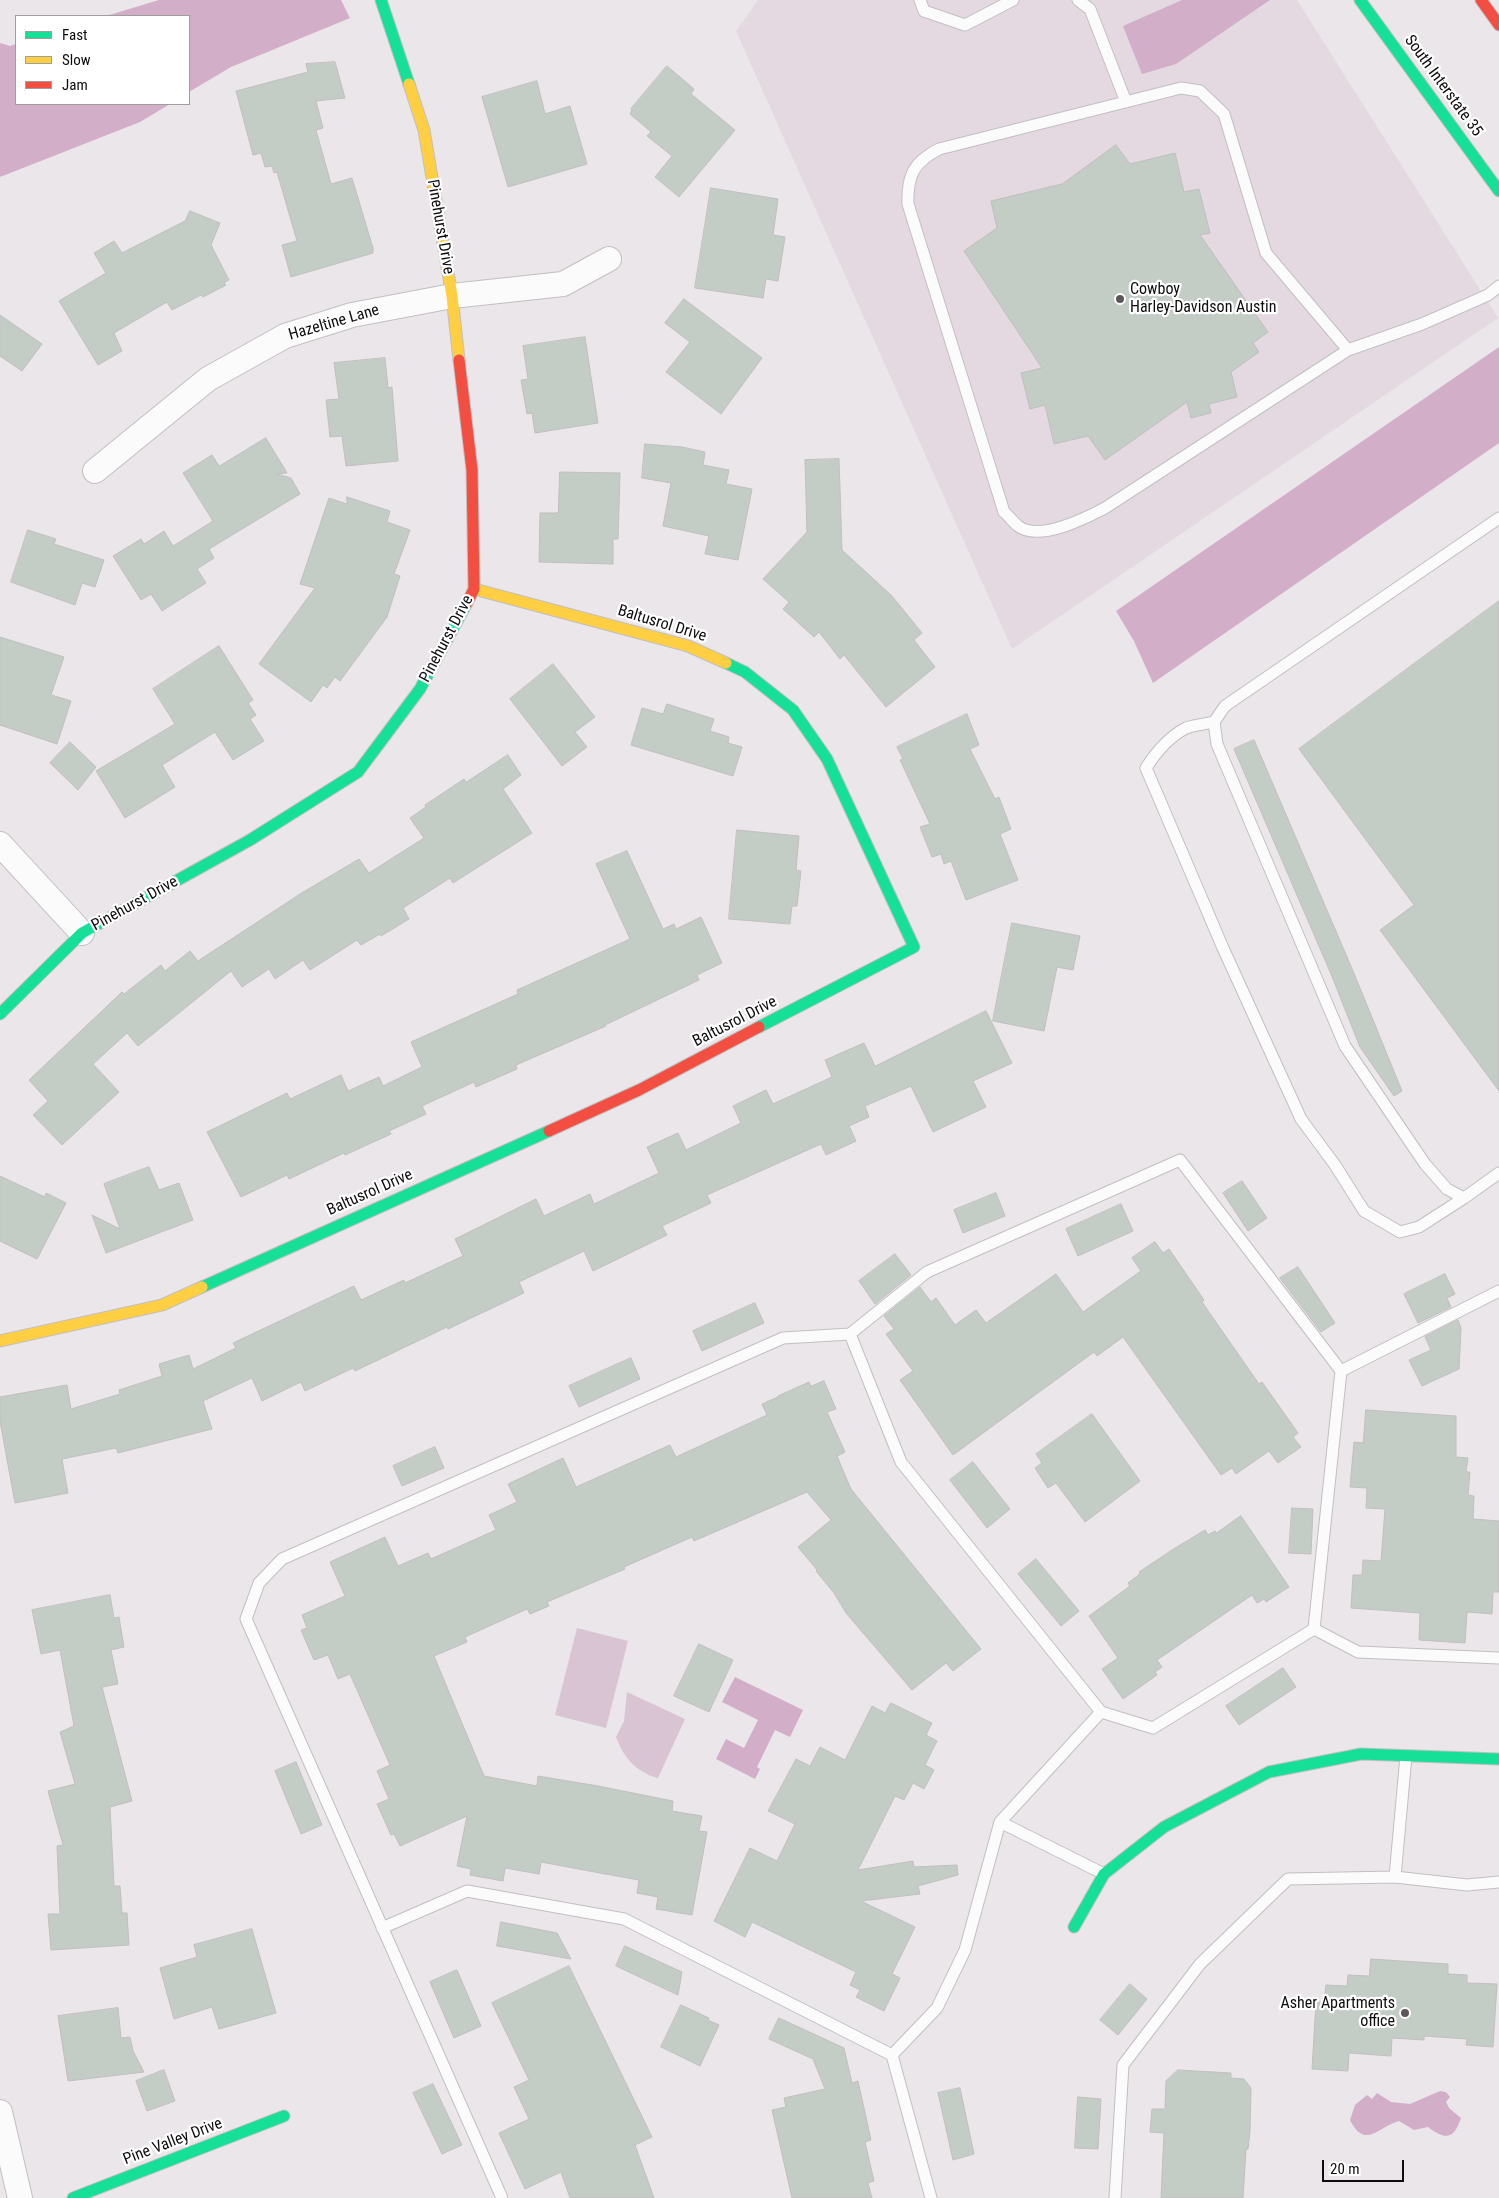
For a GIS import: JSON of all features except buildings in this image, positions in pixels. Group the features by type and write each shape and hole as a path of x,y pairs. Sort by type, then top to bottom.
{"main road":[{"name":"Pinehurst Drive","path":"0,1014 82,933 250,840 358,772 420,689 474,589 472,470 452,296 424,130 381,0"},
{"name":"South Interstate 35","path":"1360,0 1499,191"},
{"path":"1482,0 1499,26"},
{"name":"Baltusrol Drive","path":"0,1341 162,1305 638,1090 914,947 827,760 792,710 746,672 688,646 474,589"},
{"path":"1074,1927 1104,1874 1164,1827 1269,1772 1361,1754 1499,1759"},
{"name":"Pine Valley Drive","path":"73,2198 284,2116"}],"street":[{"name":"Hazeltine Lane","path":"95,471 208,379 285,336 352,315 452,296 563,284 609,259"},
{"path":"0,844 82,933"},
{"path":"0,2112 20,2198"}],"lane":[{"path":"920,0 924,11 966,25 1013,0"},
{"path":"1078,0 1090,9 1126,102"},
{"path":"1348,350 1266,253 1224,114 1213,101 1200,91 1182,88 940,149 926,156 915,168 908,185 908,204 1004,512 1019,527 1036,531 1058,529 1105,508 1348,350 1422,324 1488,295 1499,286"},
{"path":"1464,1198 1448,1189 1425,1164 1345,1046 1216,744 1214,722 1225,706 1499,518"},
{"path":"1214,722 1187,728 1165,744 1154,755 1146,768 1223,948 1301,1119 1335,1165 1364,1211 1400,1232 1418,1227 1499,1173"},
{"path":"502,2198 246,1619 259,1583 282,1559 784,1338 850,1334 927,1272 1180,1160 1341,1371 1314,1630"},
{"path":"1341,1371 1499,1291"},
{"path":"850,1334 901,1462 1101,1712 1153,1728 1314,1630"},
{"path":"1314,1630 1358,1652 1499,1658"},
{"path":"892,2055 937,2008 965,1950 1000,1822 1101,1712"},
{"path":"1394,1877 1406,1756"},
{"path":"1000,1822 1104,1874"},
{"path":"1115,2198 1123,2065 1200,1964 1288,1879 1394,1877 1467,1885 1499,1882"},
{"path":"382,1928 467,1891 624,1919 892,2055 931,2198"}],"shaded area":[{"path":"159,0 341,0 350,18 231,67 190,91 190,15 109,15"},
{"path":"758,0 1297,0 1498,318 1012,649 736,31"},
{"path":"1182,0 1270,0 1176,64 1142,74 1123,26"},
{"path":"0,43 10,46 15,44 15,105 168,105 140,122 0,177"},
{"path":"1499,347 1499,443 1153,683 1134,641 1116,611"},
{"path":"577,1628 628,1641 606,1728 555,1715"},
{"path":"735,1677 803,1710 790,1737 775,1730 757,1767 760,1769 755,1779 716,1759 726,1739 744,1748 758,1720 722,1702"},
{"path":"627,1692 685,1719 658,1778 637,1768 627,1758 616,1737 624,1721"},
{"path":"1440,2091 1446,2092 1450,2097 1446,2102 1449,2108 1461,2118 1455,2131 1448,2136 1439,2134 1428,2127 1414,2130 1399,2121 1367,2135 1361,2134 1350,2120 1355,2105 1367,2095 1372,2099 1377,2093 1391,2102 1410,2104"}],"traffic: fast":[{"path":"381,0 409,84"},
{"path":"1360,0 1499,191"},
{"path":"0,1014 82,933 250,840 358,772 420,689 467,603"},
{"path":"726,663 745,672 793,710 827,759 914,947 759,1027"},
{"path":"202,1287 549,1131"},
{"path":"1074,1927 1104,1874 1164,1827 1269,1772 1361,1754 1499,1759"},
{"path":"73,2198 284,2116"}],"traffic: slow":[{"path":"409,84 424,130 452,296 459,360"},
{"path":"474,589 688,646 726,663"},
{"path":"0,1341 162,1305 202,1287"}],"traffic: jam":[{"path":"1481,0 1499,25"},
{"path":"459,360 472,470 474,589 467,603"},
{"path":"549,1131 639,1090 759,1027"}],"place":[{"name":"Cowboy Harley-Davidson Austin","path":"1120,299"},
{"name":"Asher Apartments office","path":"1405,2013"}]}
